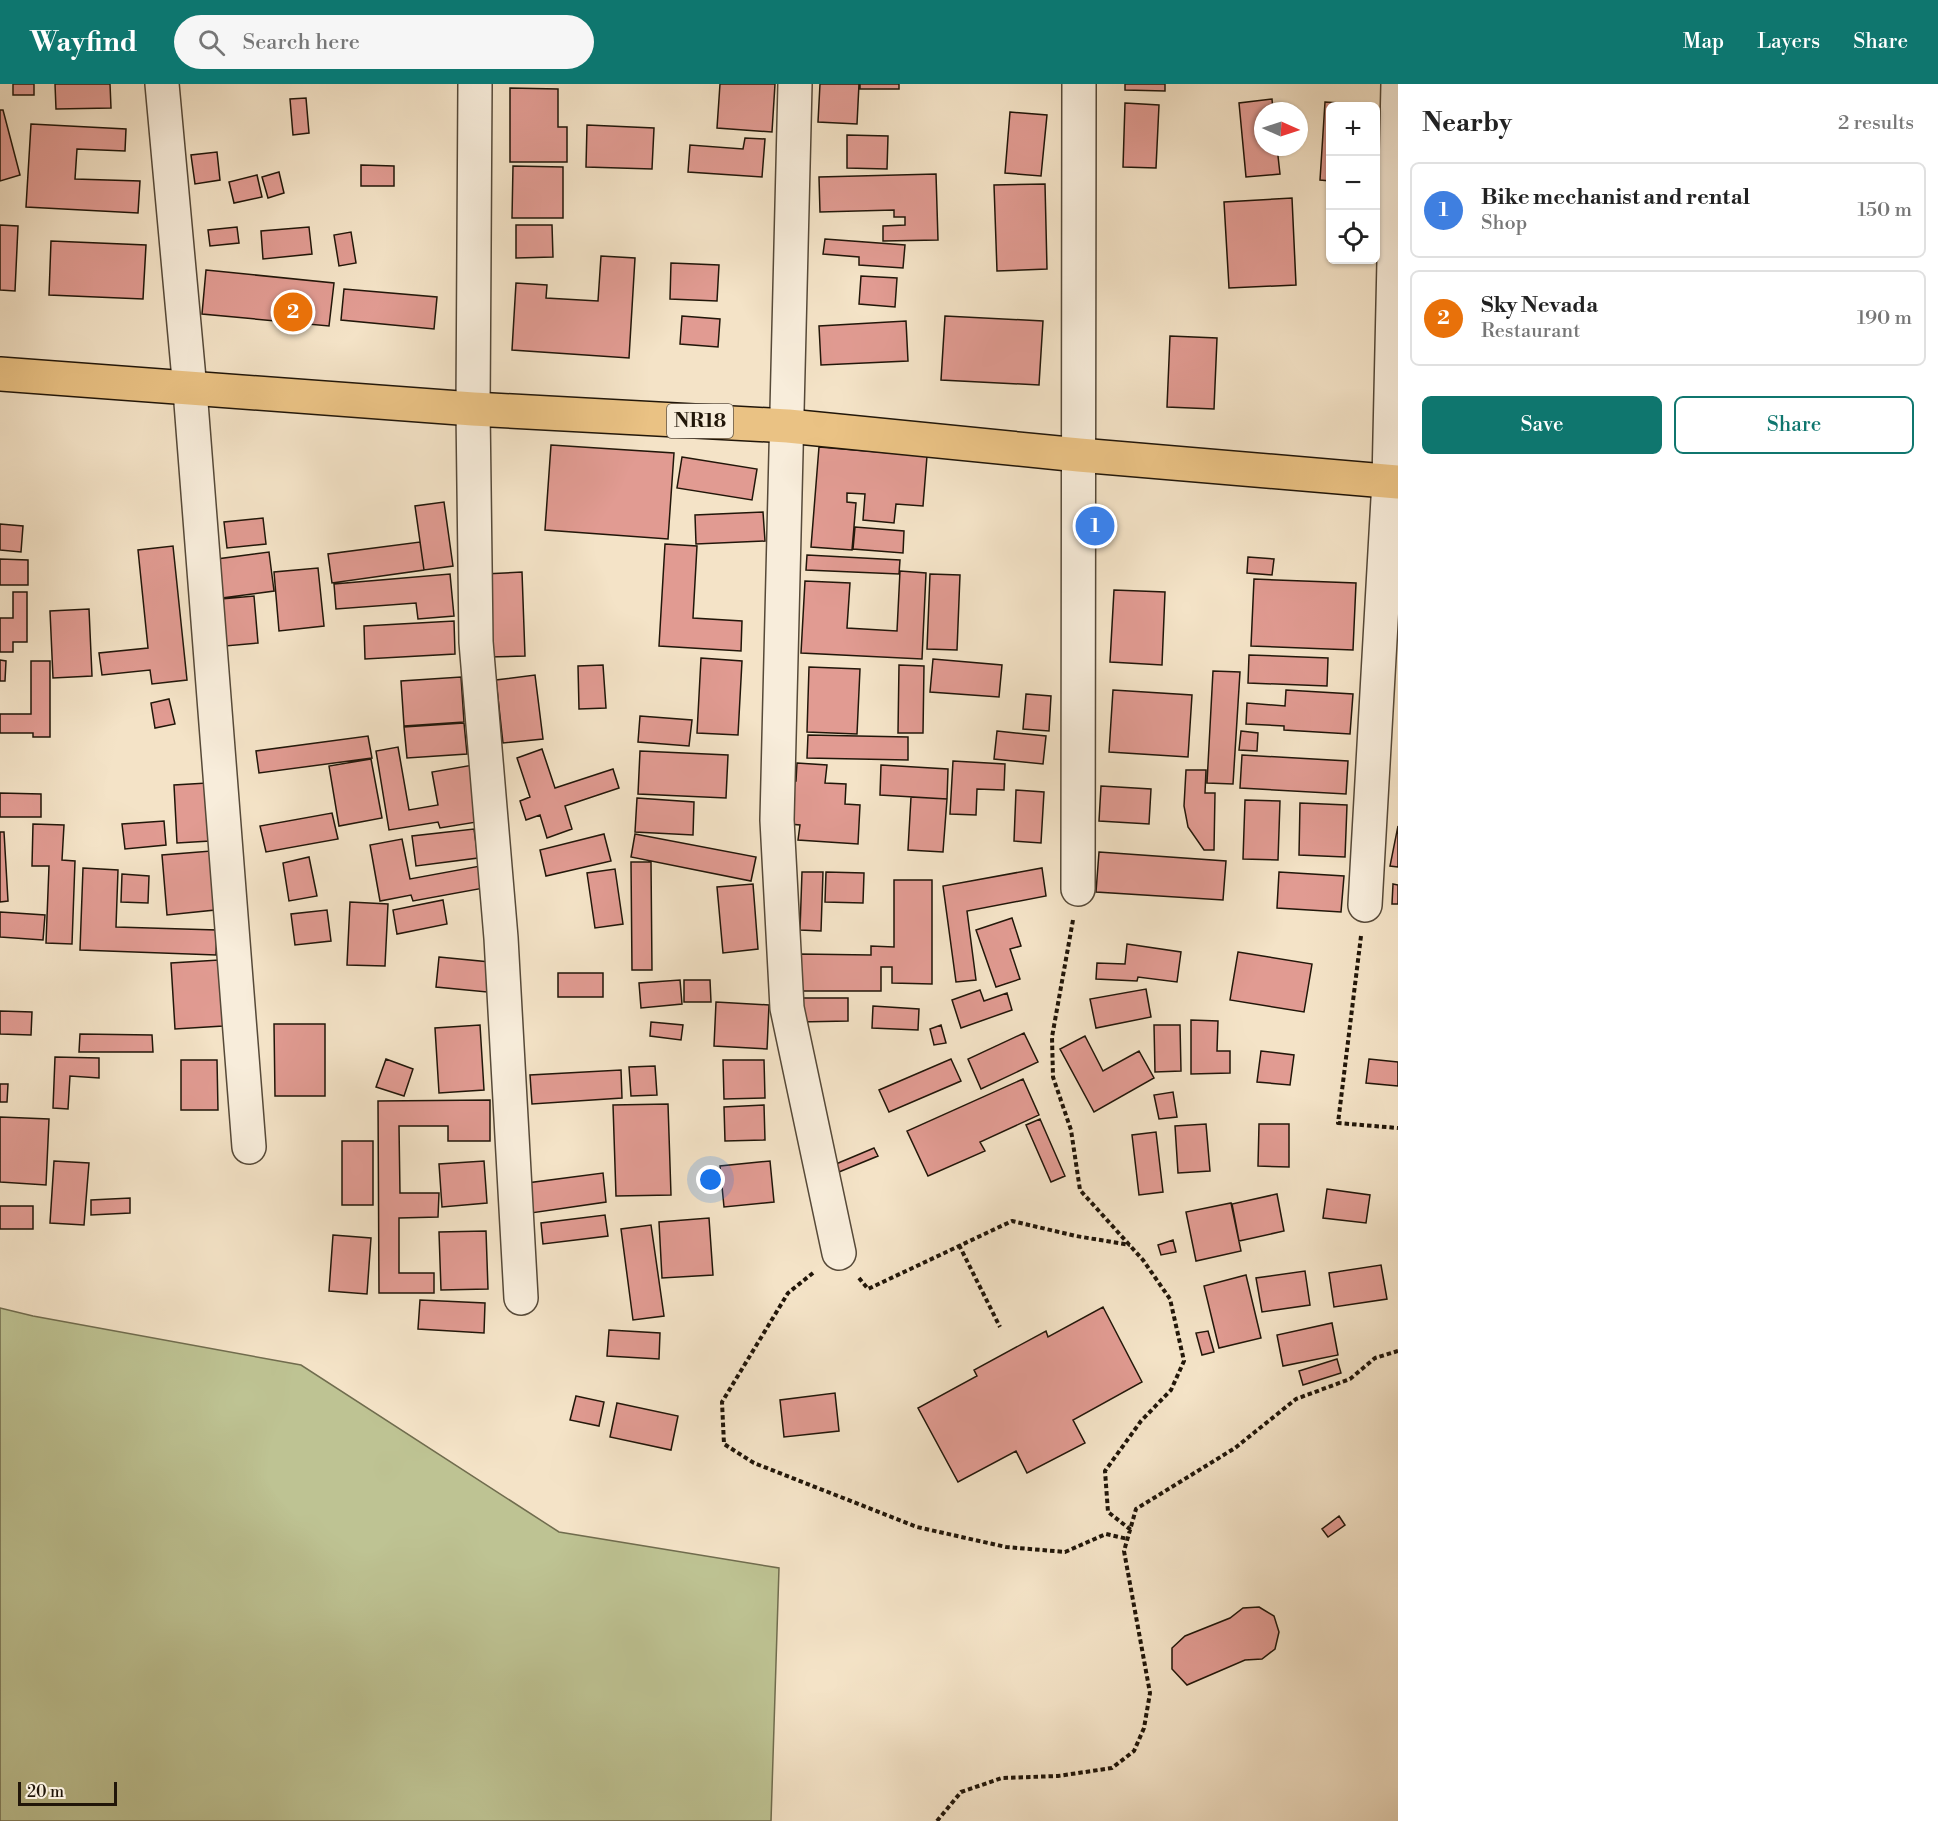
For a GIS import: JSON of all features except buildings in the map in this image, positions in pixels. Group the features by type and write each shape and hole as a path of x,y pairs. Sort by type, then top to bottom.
{"main road":[{"name":"NR18","path":"0,374 190,390 473,409 788,426 1079,455 1394,481"}],"street":[{"path":"162,84 190,390 249,1147"},
{"path":"475,84 473,409 476,642 501,938 521,1298"},
{"path":"795,84 777,820 787,1008 839,1253"},
{"path":"1078,889 1079,84"},
{"path":"1365,905 1394,481 1398,84"}],"path":[{"path":"1078,889 1052,1037 1053,1077 1071,1130 1080,1190 1130,1245 1170,1299 1184,1361 1171,1390 1141,1421 1105,1471 1108,1512 1131,1530"},
{"path":"1365,905 1338,1123 1398,1128"},
{"path":"1128,1539 1106,1534 1065,1552 1006,1547 917,1527 753,1463 724,1444 722,1402 788,1293 839,1253 868,1289 1012,1221 1076,1236 1130,1245"},
{"path":"958,1245 1000,1327"},
{"path":"937,1821 961,1792 1002,1778 1058,1776 1112,1768 1134,1750 1144,1728 1150,1693 1124,1551 1136,1509 1235,1448 1296,1399 1350,1379 1375,1358 1398,1351"}],"green space":[{"path":"0,1308 301,1365 559,1532 779,1568 771,1821 0,1821"}],"place":[{"name":"Sky Nevada","path":"293,312"},
{"name":"Bike mechanist and rental","path":"1095,526"}]}
